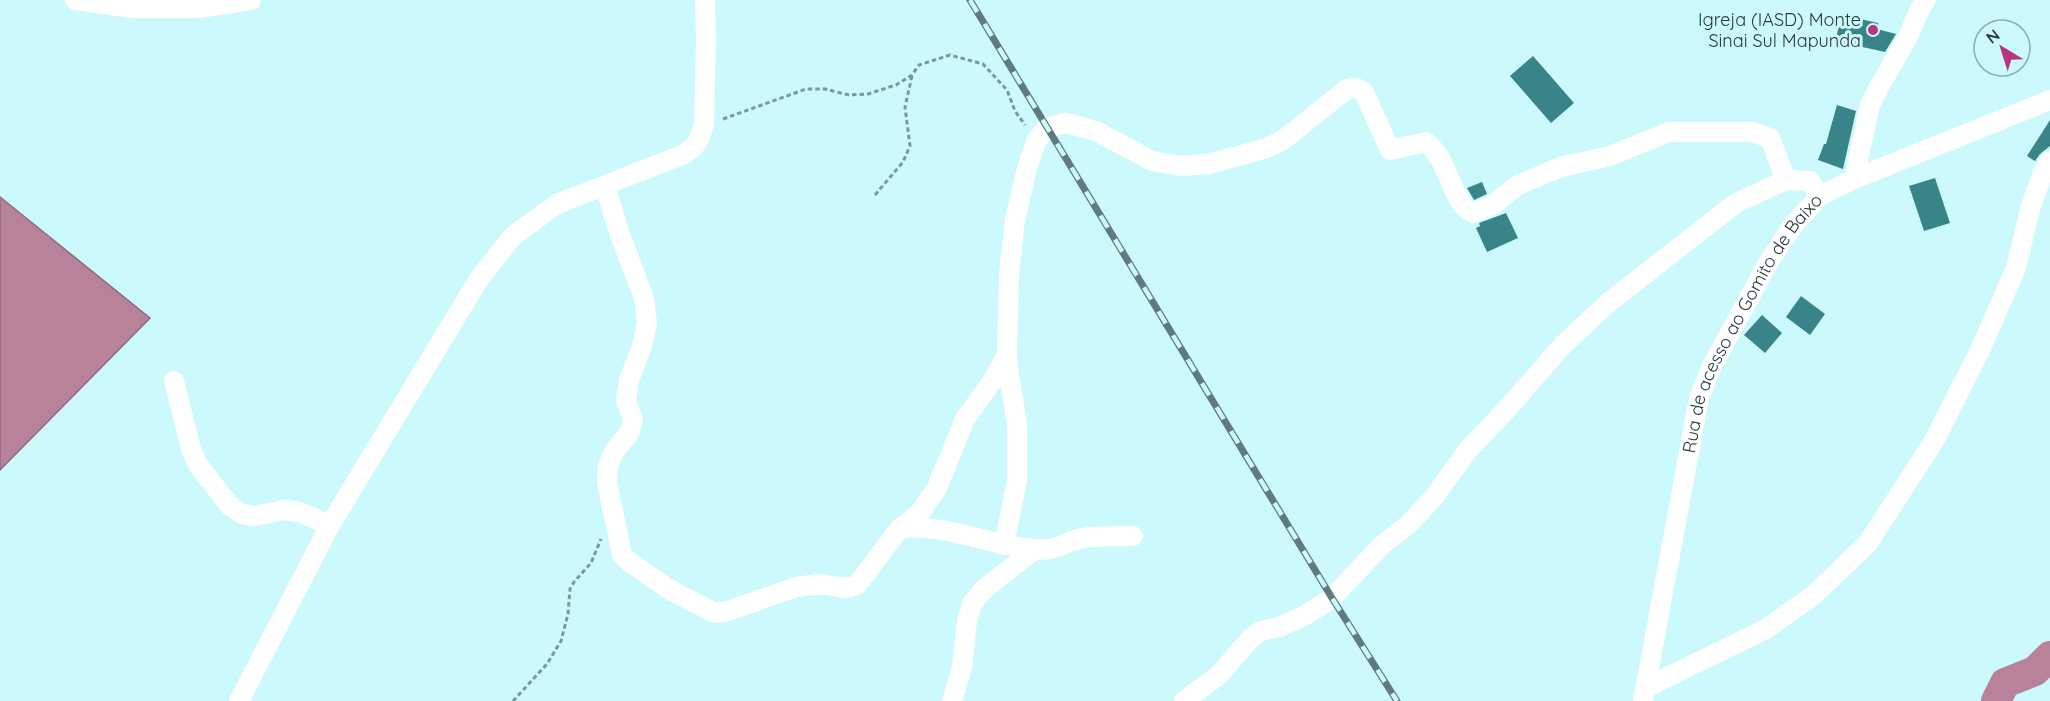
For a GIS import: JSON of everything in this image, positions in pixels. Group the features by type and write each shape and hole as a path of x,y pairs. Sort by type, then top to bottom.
{"street":[{"path":"75,0 132,8 199,8 250,0"},
{"path":"239,701 330,525 479,279 513,236 557,204 682,156 694,149 704,124 705,0"},
{"path":"1854,179 1870,105 1908,39 1926,0"},
{"path":"1004,545 1017,481 1017,424 1007,354 1009,274 1015,220 1027,168 1037,140 1047,127 1066,123 1096,131 1152,161 1181,166 1209,164 1267,148 1283,140 1347,89 1356,88 1364,92 1390,150 1426,142 1435,149 1446,167 1462,206 1473,213 1493,205 1516,186 1561,167 1610,156 1669,132 1752,132 1770,138 1786,180"},
{"name":"Rua de acesso ao Gomito de Baixo","path":"1645,694 1699,398 1712,366 1767,263 1794,224 1820,196 1854,179 2050,100"},
{"path":"1645,694 1766,629 1814,595 1868,543 1934,441 1981,348 2016,268 2030,209 2043,172 2050,161"},
{"path":"1184,701 1218,675 1251,638 1304,616 1332,598 1381,546 1409,524 1434,497 1468,450 1563,345 1608,303 1736,203 1786,180 1810,181 1820,196"},
{"path":"604,186 644,298 647,323 642,346 629,380 626,401 633,419 630,432 615,450 608,466 607,482 622,555 670,590 715,613 728,611 796,586 819,584 847,588 857,585 900,528 921,511 937,488 965,419 992,383 1007,354"},
{"path":"174,381 191,449 198,465 230,506 242,514 255,516 285,510 299,512 330,525"},
{"path":"900,528 917,526 948,530 1004,545 1035,550 1055,549 1083,538 1133,536"},
{"path":"952,701 962,667 972,604 984,589 1035,550"}],"path":[{"path":"875,195 903,162 910,146 905,107 912,75 919,65 950,55 983,64 1006,90 1015,111 1037,140"},
{"path":"704,124 806,89 825,89 849,95 868,94 896,85 912,75"},
{"path":"513,701 547,664 561,641 568,614 570,589 591,563 602,537 616,522"}],"shaded area":[{"path":"0,197 150,318 0,470"}],"building":[{"path":"1842,15 1878,23 1877,29 1896,34 1885,52 1835,41"},
{"path":"1533,56 1574,103 1551,123 1510,76"},
{"path":"1837,105 1856,111 1843,169 1818,160 1826,144"},
{"path":"2050,120 2050,146 2035,161 2027,156"},
{"path":"1935,178 1950,223 1924,231 1909,186"},
{"path":"1482,182 1487,194 1474,200 1467,188"},
{"path":"1506,213 1518,238 1487,252 1476,228 1480,226 1479,223"},
{"path":"1801,296 1825,314 1810,335 1786,317"},
{"path":"1762,315 1782,333 1765,353 1744,335"}],"waterway":[{"path":"1996,701 2005,683 2035,671 2050,656"}],"railway":[{"path":"970,0 1332,598 1397,701"}],"place":[{"name":"Igreja (IASD) Monte Sinai Sul Mapunda","path":"1873,30"}]}
